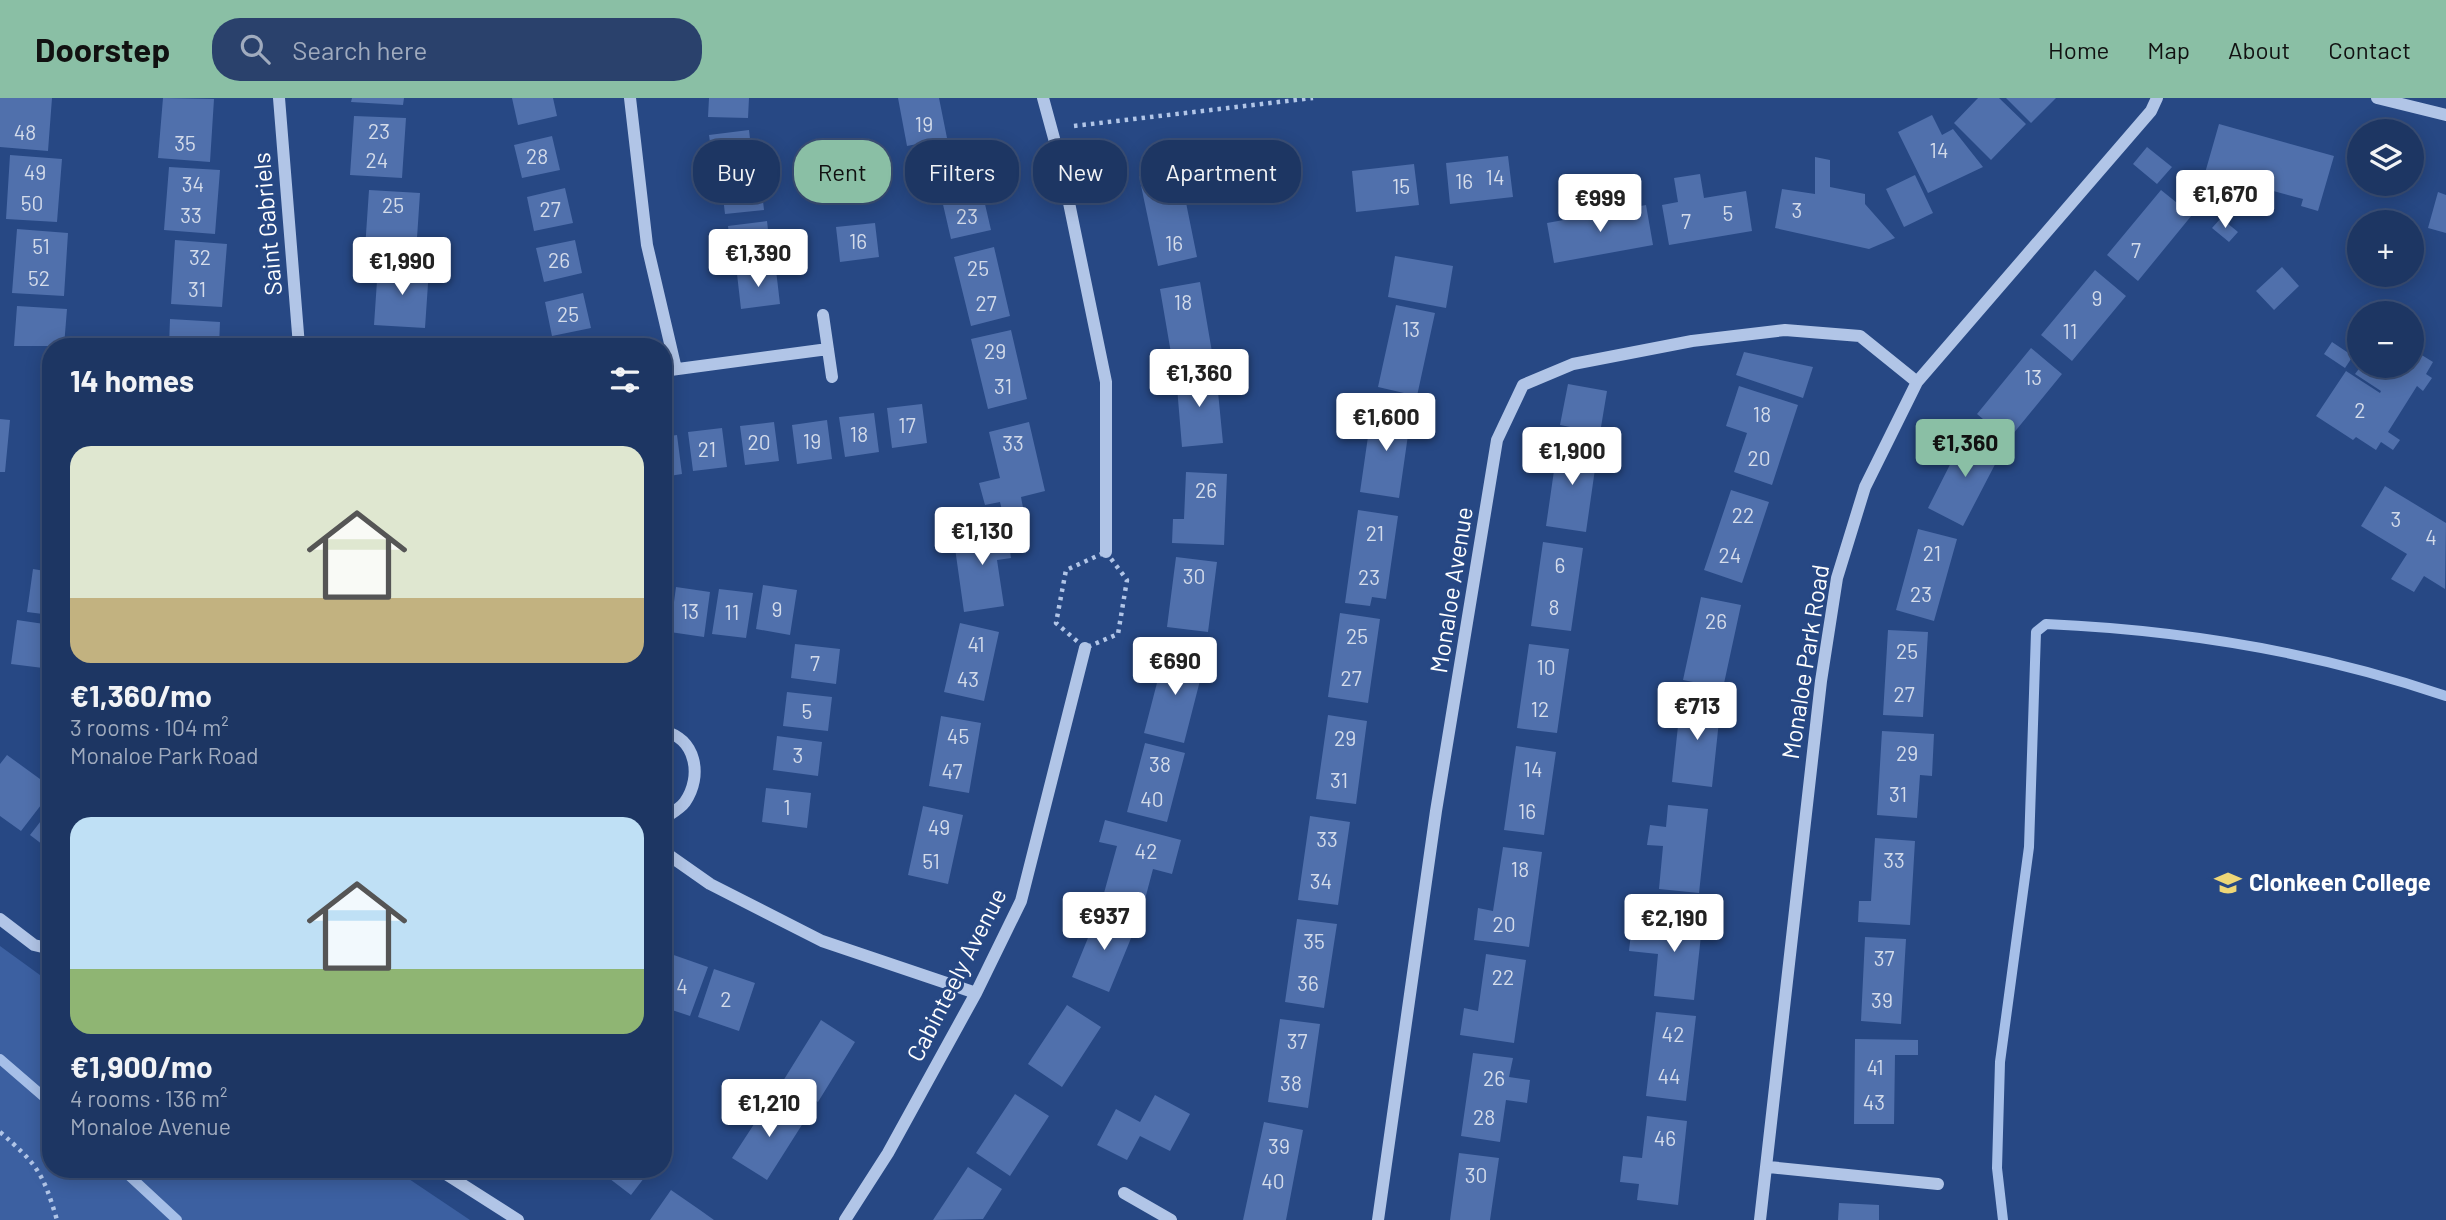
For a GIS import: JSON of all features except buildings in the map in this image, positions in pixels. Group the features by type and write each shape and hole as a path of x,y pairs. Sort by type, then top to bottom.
{"street":[{"name":"Saint Gabriels","path":"279,98 298,338"},
{"path":"630,98 647,245 664,338"},
{"path":"1043,98 1106,382 1106,552"},
{"name":"Monaloe Park Road","path":"1760,1220 1769,1167 1801,846 1837,578 1865,487 1917,382 2151,111 2158,98"},
{"path":"2377,98 2446,115"},
{"path":"823,315 832,377"},
{"name":"Monaloe Avenue","path":"1378,1220 1436,811 1497,440 1523,385 1573,363 1692,341 1785,330 1860,335 1917,382"},
{"path":"672,370 828,349"},
{"name":"Cabinteely Avenue","path":"845,1220 888,1153 976,993 1021,901 1085,648"},
{"path":"672,735 686,742 692,751 695,776 685,802 672,812"},
{"path":"672,857 710,884 822,941 976,993"},
{"path":"0,919 34,945 42,947"},
{"path":"1769,1167 1938,1184"},
{"path":"452,1178 518,1220"},
{"path":"1124,1193 1171,1220"}],"path":[{"path":"1051,128 1313,98"},
{"path":"1106,552 1127,580 1118,634 1085,648 1056,623 1066,570 1106,552"},
{"path":"0,1132 37,1166 42,1174"},
{"path":"44,1178 57,1220"}],"shaded area":[{"path":"0,946 42,976 42,1178 407,1178 470,1220 0,1220"}],"waterway":[{"path":"2003,1220 1997,1168 2000,1062 2029,847 2036,632 2046,624 2198,638 2299,655 2446,696"},
{"path":"0,1059 42,1095"},
{"path":"132,1178 177,1220"}],"place":[{"name":"Clonkeen College","path":"2228,883"}]}
